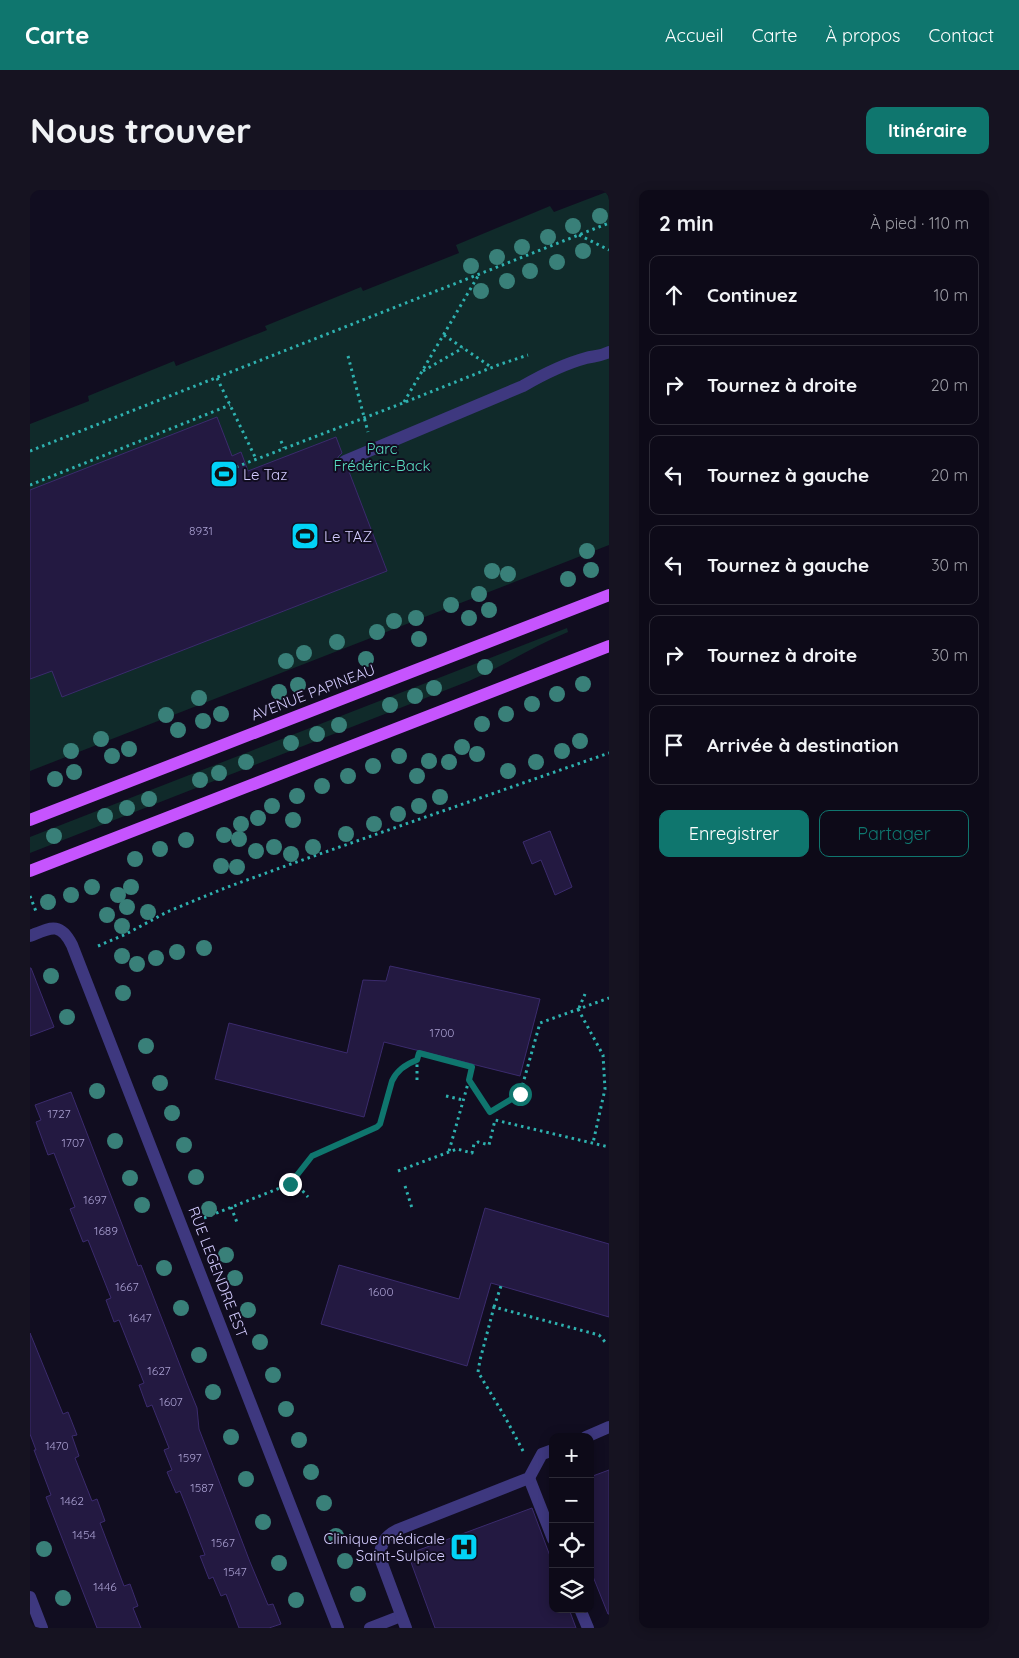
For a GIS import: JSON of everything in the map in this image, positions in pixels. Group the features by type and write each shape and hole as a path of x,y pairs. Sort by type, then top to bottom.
{"main road":[{"name":"AVENUE PAPINEAU","path":"30,820 609,595"},
{"path":"30,870 609,646"}],"street":[{"path":"345,461 523,386 537,377 586,358 609,352"},
{"name":"RUE LEGENDRE EST","path":"30,936 52,928 62,931 72,945 338,1628"},
{"path":"594,1434 609,1427"},
{"path":"406,1628 380,1558 381,1546 387,1536 397,1530 529,1478 542,1454 549,1451"},
{"path":"529,1478 549,1529"},
{"path":"30,1597 42,1628"},
{"path":"582,1613 588,1628"},
{"path":"370,1628 401,1616"}],"path":[{"path":"30,451 609,223"},
{"path":"579,235 609,250"},
{"path":"403,403 479,275"},
{"path":"444,335 492,367"},
{"path":"422,371 463,348"},
{"path":"236,467 492,367 528,355"},
{"path":"348,356 370,440"},
{"path":"217,378 256,459"},
{"path":"30,485 230,405"},
{"path":"281,441 284,448"},
{"path":"98,946 168,912 233,885 609,754"},
{"path":"30,896 37,914"},
{"path":"578,1009 585,994"},
{"path":"490,1112 520,1094 540,1022 609,998"},
{"path":"578,1009 603,1055 605,1089 592,1143"},
{"path":"417,1080 419,1053 472,1067 449,1151"},
{"path":"204,1218 290,1184 312,1156 377,1127 380,1124 395,1074 417,1060"},
{"path":"469,1080 495,1120 609,1147"},
{"path":"446,1096 463,1100"},
{"path":"398,1171 457,1149 472,1153 474,1144 478,1142 489,1145 495,1120"},
{"path":"294,1181 308,1197"},
{"path":"405,1186 412,1208"},
{"path":"231,1207 238,1225"},
{"path":"500,1286 478,1372 521,1446"},
{"path":"494,1307 599,1334 606,1343"}],"green space":[{"name":"Parc Frédéric-Back","path":"609,191 609,545 30,771 30,424 89,401 88,396 174,361 176,366 267,330 265,326 361,287 363,291 459,253 456,245 550,206 554,212"},
{"path":"567,628 568,632 469,681 30,853 30,837"}],"building":[{"path":"217,417 232,456 241,452 248,471 336,437 342,453 338,457 337,464 341,468 348,469 387,571 62,697 52,671 30,679 30,490"},
{"path":"550,831 572,887 555,895 541,860 532,864 523,842"},
{"path":"390,966 540,999 520,1076 384,1042 364,1117 215,1079 229,1023 347,1053 363,980 386,981"},
{"path":"30,968 54,1027 30,1036"},
{"path":"71,1092 138,1266 141,1265 197,1408 199,1429 250,1562 268,1605 273,1604 281,1624 269,1628 239,1628 226,1594 221,1596 213,1577 209,1579 200,1556 205,1555 188,1511 180,1491 176,1493 167,1472 172,1470 164,1450 169,1448 152,1405 147,1407 139,1385 144,1383 119,1320 114,1322 106,1300 111,1298 88,1240 83,1242 70,1209 75,1207 54,1153 48,1155 36,1122 41,1120 35,1105"},
{"path":"485,1208 609,1244 609,1317 491,1283 467,1366 321,1324 339,1265 459,1299"},
{"path":"30,1333 63,1414 68,1412 77,1435 72,1436 79,1456 75,1458 92,1501 97,1499 105,1521 100,1523 124,1586 130,1584 138,1606 133,1608 141,1628 97,1628 46,1497 51,1495 30,1434"},
{"path":"609,1470 609,1614 594,1579 594,1476"},
{"path":"532,1508 549,1553 549,1613 570,1613 576,1628 435,1628 408,1554"}],"place":[{"name":"Le Taz","path":"224,474"},
{"name":"Le TAZ","path":"305,536"},
{"name":"Clinique médicale Saint-Sulpice","path":"464,1547"}],"route":[{"path":"290,1184 312,1156 380,1124 395,1074 417,1060 419,1053 472,1067 469,1080 490,1112 520,1094"}]}
